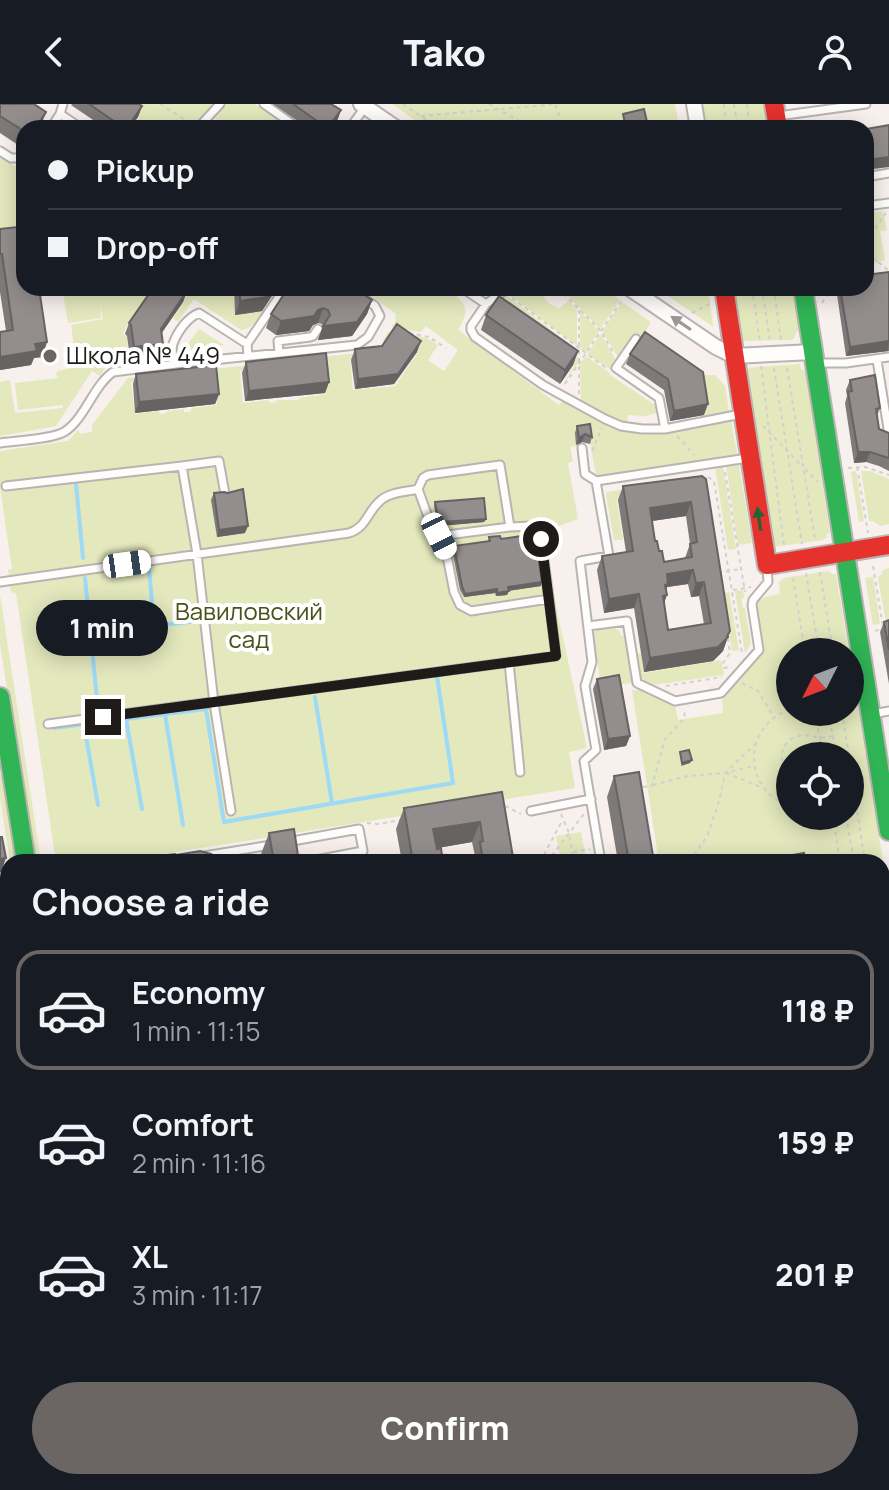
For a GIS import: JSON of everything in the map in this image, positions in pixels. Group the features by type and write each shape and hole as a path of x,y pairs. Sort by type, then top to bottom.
{"main road":[{"path":"718,296 734,356 767,565 889,545"},
{"path":"804,296 845,553 880,713 889,831"},
{"path":"0,699 25,854"}],"street":[{"path":"363,105 385,120"},
{"path":"631,296 734,356 814,358"}],"lane":[{"path":"56,120 63,104"},
{"path":"207,118 220,104"},
{"path":"264,104 287,120"},
{"path":"776,116 866,104"},
{"path":"60,114 69,120"},
{"path":"248,356 247,344 280,296"},
{"path":"0,443 63,433 113,372 351,346 364,342 380,316 379,310 361,296"},
{"path":"474,296 486,304"},
{"path":"497,296 486,304 471,326 472,334 543,385 605,419 621,426 668,429 744,414"},
{"path":"173,364 174,341 189,319 199,313 247,344"},
{"path":"279,353 278,341 313,336 318,329"},
{"path":"636,339 618,366 659,398 668,429"},
{"path":"814,358 846,363 889,357"},
{"path":"877,360 889,435"},
{"path":"582,448 585,474 596,481 750,458"},
{"path":"6,486 219,461 225,494"},
{"path":"510,527 500,465 423,478 418,489 431,525 446,551 454,592 460,605 471,611 549,599"},
{"path":"182,466 197,554 214,703 231,811"},
{"path":"596,481 609,556 580,561 592,662 585,686 596,750 584,761 600,854"},
{"path":"0,582 354,532 363,526 383,498 418,489"},
{"path":"48,724 556,656 539,534 531,526 439,536"},
{"path":"588,626 627,621 637,683 675,701 721,693 731,677 759,650 752,605 768,582 767,565"},
{"path":"509,662 520,772"},
{"path":"531,811 591,801"},
{"path":"234,854 359,829 363,851 347,854"},
{"path":"292,842 294,852"}],"path":[{"path":"160,104 185,120"},
{"path":"404,104 427,120"},
{"path":"421,116 555,104"},
{"path":"490,110 491,105 517,120"},
{"path":"207,118 214,120"},
{"path":"874,231 889,210"},
{"path":"874,259 889,271"},
{"path":"874,265 877,261"},
{"path":"513,296 610,371 618,366 601,331 566,296"},
{"path":"559,394 624,296"},
{"path":"689,315 717,296"},
{"path":"753,296 760,343"},
{"path":"763,296 770,343 774,345"},
{"path":"775,296 782,342"},
{"path":"819,307 827,296"},
{"path":"579,309 580,405"},
{"path":"401,331 429,337 446,348"},
{"path":"774,363 802,545"},
{"path":"786,363 816,543"},
{"path":"761,364 784,547"},
{"path":"744,414 752,414 822,486"},
{"path":"592,446 590,453 605,419"},
{"path":"668,429 697,457"},
{"path":"724,462 746,602"},
{"path":"845,468 866,465 879,468 889,475"},
{"path":"857,467 868,533"},
{"path":"708,477 714,481 743,658 748,652"},
{"path":"873,564 883,628"},
{"path":"713,574 741,569"},
{"path":"820,570 831,638"},
{"path":"806,572 817,638"},
{"path":"792,574 803,638"},
{"path":"871,632 889,626"},
{"path":"728,639 730,653 723,663 724,668 732,667"},
{"path":"649,689 731,677 758,691 774,717 766,724 756,743 725,773 708,834 695,854"},
{"path":"652,786 665,739 684,719 687,699"},
{"path":"818,726 821,742"},
{"path":"831,726 834,742"},
{"path":"787,742 804,734 820,739 833,736"},
{"path":"756,743 754,765 758,779 776,798"},
{"path":"637,788 754,765"},
{"path":"725,773 764,788"},
{"path":"553,854 591,801"},
{"path":"495,805 524,816 531,811"},
{"path":"560,805 572,852 599,848"},
{"path":"359,829 366,823 401,820"},
{"path":"544,854 562,820"},
{"path":"835,830 839,854"},
{"path":"848,830 853,854"},
{"path":"860,830 864,854"}],"green space":[{"path":"121,104 158,104 165,109 160,104 220,104 205,120 137,120 140,116"},
{"path":"226,104 255,104 278,120 219,120 215,119"},
{"path":"392,104 675,104 678,120 415,120"},
{"path":"703,104 763,104 766,120 706,120"},
{"path":"0,156 16,167 16,225 0,229"},
{"path":"883,211 887,230 880,231 885,260 874,262 874,213"},
{"path":"63,296 149,296 130,325 127,324 123,334 127,337 129,360 161,356 160,344 164,344 164,356 114,364 105,368 100,376 92,371 56,426 0,436 0,382 10,380 15,413 63,408 63,405 18,410 15,383 59,378 57,371 77,367 71,325 103,319 100,303 101,318 68,323"},
{"path":"177,296 234,296 235,315 257,312 268,297 271,299 255,323 241,330 194,299 178,322 173,318 184,301"},
{"name":"Вавиловский сад","path":"371,296 455,296 465,308 458,330 559,405 563,400 612,426 633,432 661,433 731,420 738,458 603,477 596,476 588,431 575,433 577,446 570,447 573,461 568,463 578,519 546,531 556,606 587,748 569,752 575,788 164,854 55,854 16,593 11,592 10,585 14,584 14,580 9,577 8,570 12,569 0,487 0,451 68,441 78,430 80,434 92,432 92,425 128,378 143,376 143,380 131,382 135,414 158,411 161,414 184,409 184,412 190,412 192,408 217,405 214,373 201,370 252,365 252,369 240,371 243,403 299,400 326,394 323,362 310,358 361,353 362,358 350,359 353,390 395,386 418,352 383,340 388,332 433,341 438,345 428,360 444,371 458,350 426,326 420,332 391,327 396,314"},
{"path":"507,296 577,350 578,363 562,387 574,365 492,307 498,299"},
{"path":"511,296 544,296 547,302 559,308 569,301 577,309 577,346"},
{"path":"568,296 614,296 620,300 600,329"},
{"path":"668,296 709,296 712,326"},
{"path":"733,296 794,296 800,331 792,340 740,341"},
{"path":"622,302 651,322 644,334 704,375 715,375 725,386 729,411 705,417 700,381 635,335 619,359 602,331"},
{"path":"580,311 599,331 585,353 580,349"},
{"path":"199,329 224,345 190,347 184,356 180,348 184,349"},
{"path":"601,334 617,362 611,370 587,354"},
{"path":"586,356 655,405 656,413 628,415 627,424 581,401 580,364"},
{"path":"800,364 801,370 805,370 830,533 823,540 773,547 745,368"},
{"path":"726,465 739,465 752,543 738,545"},
{"path":"723,466 736,549 728,550 715,467"},
{"path":"856,471 864,521 859,522 851,472"},
{"path":"861,471 870,471 889,479 889,524 880,526 869,521"},
{"path":"693,479 617,500 623,540 614,540 607,492"},
{"path":"889,568 889,622 886,623 878,577"},
{"path":"828,571 836,574 847,638 776,638 776,726 861,726 864,742 776,742 776,830 864,830 864,745 882,854 658,854 632,690 641,690 675,706 678,720 723,713 722,700 764,653 758,602 780,594 779,582 784,578"},
{"path":"873,577 880,624 873,625 865,578"},
{"path":"743,590 744,598 741,599 751,643 745,653 735,591"},
{"path":"729,592 739,650 732,651 723,593"},
{"path":"0,595 40,854 33,854 0,644"},
{"path":"614,628 620,631 621,636 626,635 632,683 601,686 593,633"},
{"path":"641,653 644,673 721,660 724,675 646,686 639,678 635,654"},
{"path":"0,773 3,773 16,854 9,854 0,798"},
{"path":"581,832 585,854 559,854 556,836"}],"building":[{"path":"0,104 34,104 46,112 41,120 16,120 16,126 0,116"},
{"path":"89,104 142,106 132,120 112,120"},
{"path":"293,104 331,104 341,110 333,120 316,120"},
{"path":"644,109 647,120 624,120 623,114"},
{"path":"889,125 889,157 874,159 874,128"},
{"path":"16,227 16,296 40,296 47,342 35,344 37,351 0,357 0,332 13,330 0,254 0,229"},
{"path":"889,272 889,341 850,347 841,296 874,296 874,274"},
{"path":"148,296 184,296 161,329 163,344 134,347 129,323"},
{"path":"240,296 268,296 267,297 240,301"},
{"path":"283,296 366,296 372,300 357,322 323,326 330,315 323,308 314,316 281,321 271,314"},
{"path":"499,296 578,351 565,370 486,315"},
{"path":"397,324 421,341 398,374 358,379 355,349 382,346"},
{"path":"645,332 703,372 708,404 674,411 668,379 630,354"},
{"path":"326,353 329,382 249,391 246,362"},
{"path":"216,365 219,394 139,402 136,374"},
{"path":"875,375 880,408 876,409 879,429 889,433 889,458 858,452 848,392 852,391 850,380"},
{"path":"590,424 592,437 585,434 579,438 577,426"},
{"path":"702,476 706,479 730,631 718,647 650,658 639,594 609,599 602,556 633,551 623,486","holes":["691,502 697,542 690,544 692,557 664,562 662,551 659,551 655,541 650,508","693,570 696,583 704,582 711,623 668,630 663,596 667,595 667,574"]},
{"path":"243,489 248,526 219,530 214,493"},
{"path":"484,498 486,519 440,522 438,519 435,502"},
{"path":"535,534 542,582 508,587 509,591 497,593 497,589 465,594 454,546 490,541 489,537 500,536 501,539"},
{"path":"889,620 889,650 884,622"},
{"path":"619,675 630,736 608,739 597,679"},
{"path":"689,750 692,760 682,763 680,752"},
{"path":"639,772 653,854 628,854 614,776"},
{"path":"502,792 512,854 482,854 480,822 433,829 437,849 441,848 442,854 412,854 404,808"},
{"path":"294,829 298,854 273,854 269,833"},
{"path":"0,837 2,837 5,854 0,854"},
{"path":"200,851 211,854 182,854"}],"waterway":[{"path":"76,484 83,558"},
{"path":"149,568 154,625"},
{"path":"85,578 98,709"},
{"path":"91,632 200,621"},
{"path":"54,728 206,709 224,822 453,783 437,676"},
{"path":"315,697 332,803"},
{"path":"165,714 183,825"},
{"path":"126,719 142,809"},
{"path":"84,725 98,805"}],"traffic: fast":[{"path":"804,296 889,831"},
{"path":"0,697 25,854"}],"traffic: jam":[{"path":"774,104 777,120"},
{"path":"725,296 767,565 889,545"}],"place":[{"name":"Школа № 449","path":"50,356"}],"route":[{"path":"103,717 556,656 541,539"}]}
